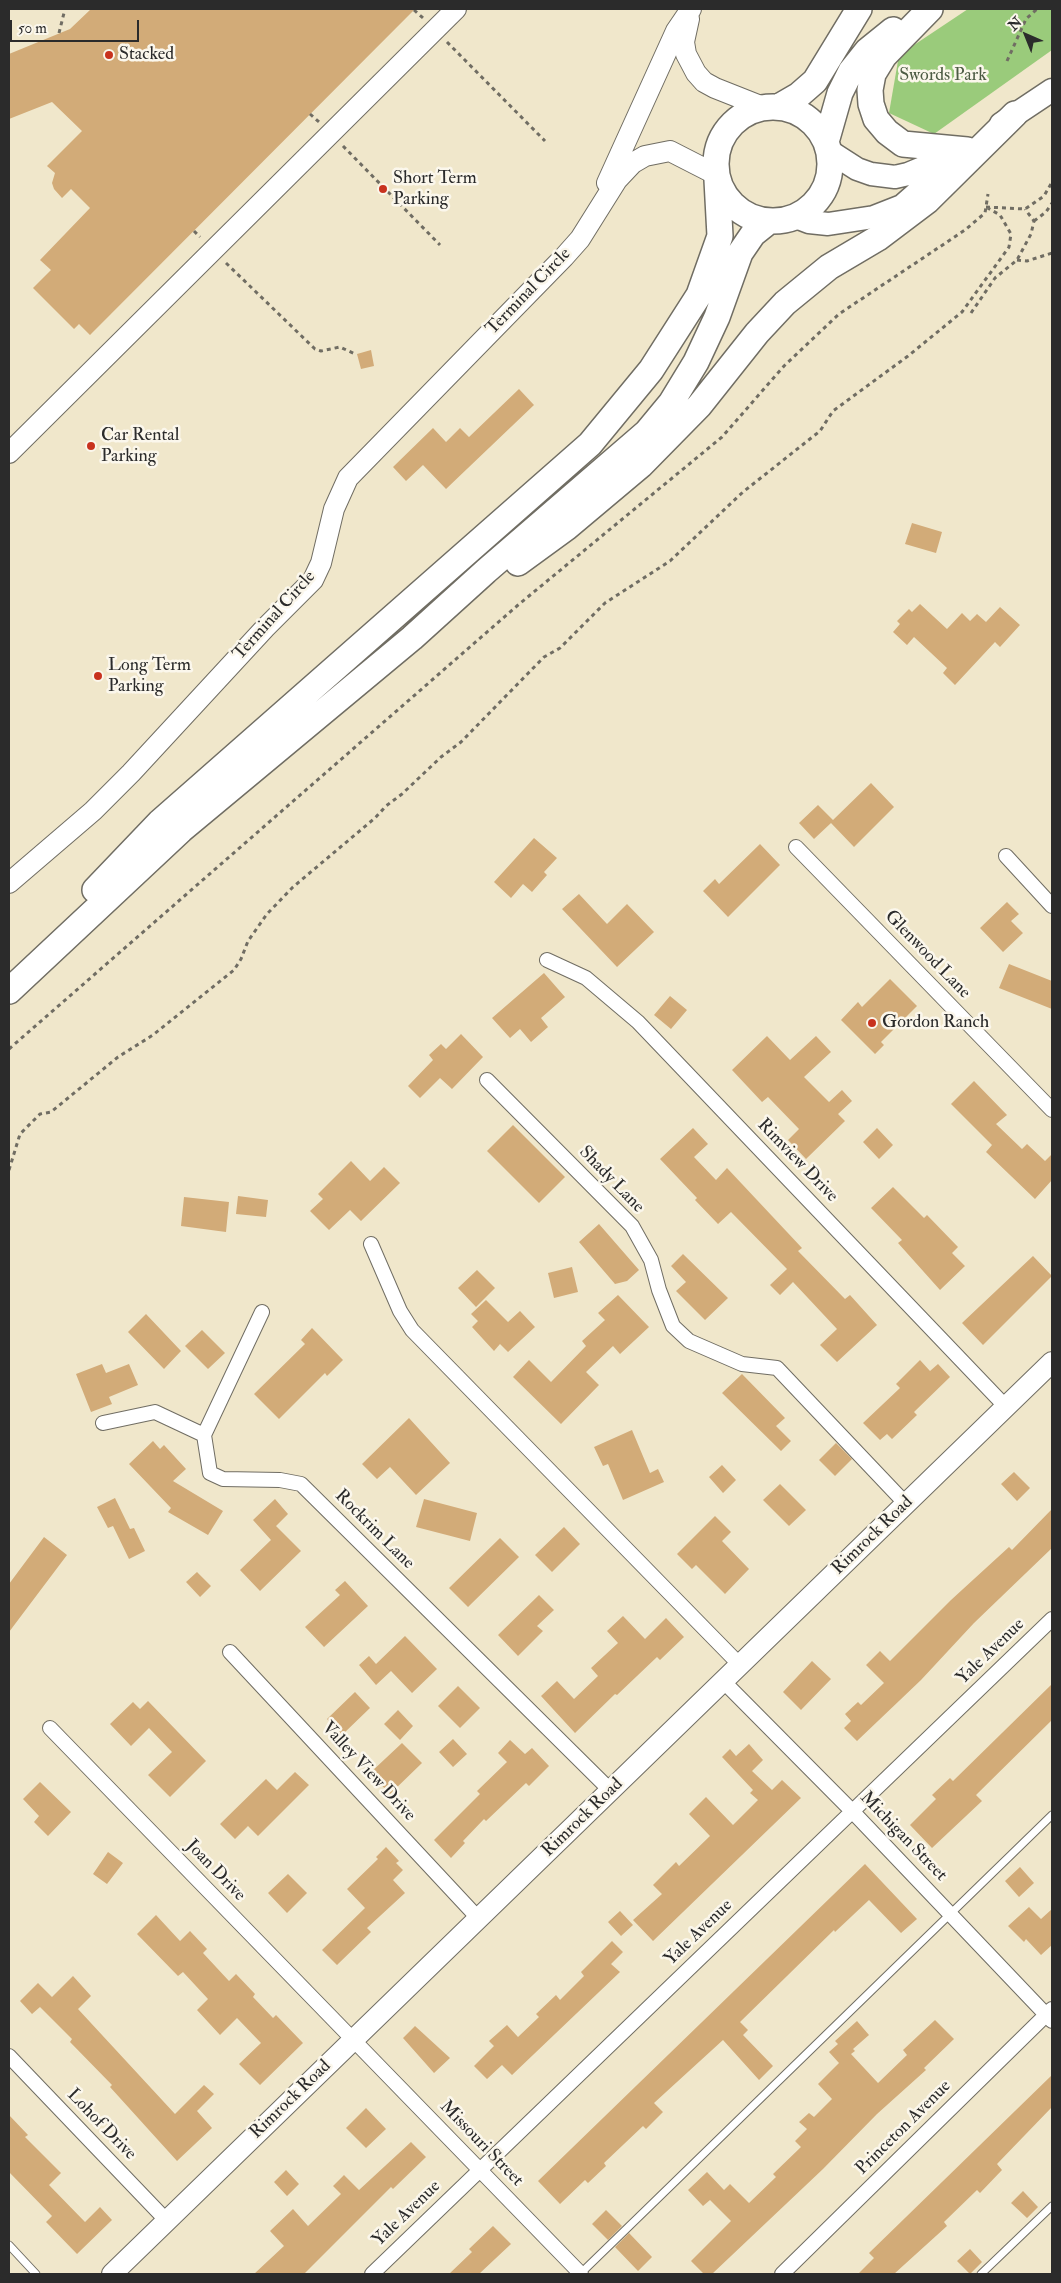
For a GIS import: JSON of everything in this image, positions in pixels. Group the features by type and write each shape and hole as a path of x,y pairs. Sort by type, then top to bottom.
{"highway":[{"path":"9,979 160,822 590,444 650,370 700,294 720,236 716,151 725,130 742,114 772,107 800,95 815,81 859,9"},
{"path":"716,177 728,201 746,215 768,222 796,217 812,206 824,190 830,171 828,147 840,93 851,71 867,50 899,26 930,9"},
{"path":"930,9 884,56 873,74 870,90 871,104 876,119 887,132 903,144 967,150"},
{"path":"772,107 799,112 816,125 828,147"},
{"path":"412,638 566,528 641,465 699,406 757,333 786,303 829,267 878,238 927,200 1015,114"},
{"path":"9,991 181,830 412,638 486,571 647,432 672,403 696,362 716,317 740,253 753,234 768,222"}],"main road":[{"path":"796,217 810,222 828,224 874,217 902,206 967,150 1015,114 1052,90"},
{"path":"828,147 857,169 871,174 895,177 908,174 967,150"}],"street":[{"path":"9,453 212,249 456,9"},
{"name":"Terminal Circle","path":"692,9 684,42 686,54 696,73 704,82 715,88 772,107"},
{"name":"Terminal Circle","path":"597,211 608,181 676,31 692,9"},
{"name":"Terminal Circle","path":"9,883 112,792 264,628 313,580 321,563 334,509 348,478 564,257 580,239 617,180 633,163 645,156 670,151 716,177"},
{"name":"Glenwood Lane","path":"796,847 1052,1110"},
{"path":"1006,856 1052,906"},
{"name":"Rimview Drive","path":"547,960 586,978 638,1022 1006,1407"},
{"name":"Shady Lane","path":"487,1080 632,1226 651,1260 659,1290 673,1326 689,1341 742,1364 777,1368 906,1504"},
{"path":"372,1244 400,1311 412,1330 740,1665"},
{"path":"103,1423 155,1412 204,1435 262,1312"},
{"name":"Rimrock Road","path":"112,2274 1052,1362"},
{"name":"Rockrim Lane","path":"204,1435 210,1473 223,1479 280,1480 301,1484 611,1791"},
{"name":"Yale Avenue","path":"372,2274 1052,1619"},
{"name":"Valley View Drive","path":"230,1652 478,1918"},
{"name":"Michigan Street","path":"724,1682 1050,2015"},
{"name":"Joan Drive","path":"50,1728 353,2039"},
{"name":"Princeton Avenue","path":"782,2274 1050,2015"},
{"name":"Missouri Street","path":"353,2039 580,2274"},
{"name":"Lohof Drive","path":"9,2056 166,2220"}],"lane":[{"path":"580,2274 1052,1815"},
{"path":"982,2274 1052,2206"},
{"path":"9,2246 36,2274"}],"path":[{"path":"59,33 65,9"},
{"path":"1007,61 1026,19 1037,9"},
{"path":"471,65 545,141"},
{"path":"310,114 440,245"},
{"path":"986,207 1025,209 1044,196 1052,182"},
{"path":"9,1049 511,611 722,438 784,366 839,314 965,230 985,213 988,194"},
{"path":"971,312 995,278 1017,260 1031,234 1034,221 1046,212 1052,203"},
{"path":"9,1170 20,1134 40,1114 52,1112 118,1057 153,1035 234,970 242,959 248,941 268,914 293,888 376,818 386,806 402,794 441,757 461,742 544,657 560,648 605,603 670,561 743,492 820,432 833,411 908,356 962,312 1009,247 1011,234 1000,215 986,207"},
{"path":"1025,209 1034,221"},
{"path":"194,231 315,350 321,351 340,347 355,354"},
{"path":"1017,260 1027,261 1052,253"}],"green space":[{"name":"Swords Park","path":"968,9 1052,9 1052,50 934,134 889,113 899,55"}],"building":[{"path":"91,9 415,9 90,335 79,324 74,329 33,288 51,270 40,260 90,208 71,189 62,198 54,189 52,183 55,173 47,166 82,131 52,102 9,119 9,54 70,29"},
{"path":"371,350 374,366 361,369 357,354"},
{"path":"519,389 534,405 446,489 423,465 406,481 393,467 433,428 446,442 460,428 469,437"},
{"path":"912,523 942,532 936,553 905,544"},
{"path":"920,604 947,629 962,613 970,621 977,614 986,622 1000,607 1020,625 1000,647 995,642 955,685 943,673 947,668 914,637 907,645 893,632 900,624 897,621 909,609 912,612"},
{"path":"871,783 894,807 854,847 831,823 814,839 799,823 818,805 833,820"},
{"path":"534,838 557,858 544,872 547,875 532,892 523,884 511,898 494,882"},
{"path":"760,844 780,865 728,917 703,891 715,879 719,884"},
{"path":"579,894 607,924 627,904 654,932 617,967 562,909"},
{"path":"1007,902 1019,914 1011,921 1023,933 1003,952 980,928"},
{"path":"1009,964 1052,981 1052,1009 999,988"},
{"path":"544,973 565,997 541,1018 548,1027 531,1042 520,1029 510,1038 492,1018"},
{"name":"Gordon Ranch","path":"890,979 917,1006 881,1042 884,1045 875,1054 841,1020 858,1002 862,1007"},
{"path":"670,996 687,1010 671,1029 654,1015"},
{"path":"461,1034 483,1057 452,1089 440,1078 420,1098 408,1086 433,1060 429,1055 441,1044 446,1049"},
{"path":"767,1036 790,1060 816,1036 831,1052 804,1077 829,1102 842,1090 852,1101 838,1114 845,1121 806,1159 788,1140 799,1129 768,1097 762,1102 732,1070"},
{"path":"974,1081 1007,1115 996,1124 1022,1149 1027,1144 1045,1161 1052,1154 1052,1180 1035,1199 986,1152 992,1145 951,1104"},
{"path":"513,1125 565,1177 539,1203 487,1151"},
{"path":"693,1128 708,1144 694,1157 716,1180 727,1168 802,1248 798,1251 845,1299 850,1295 877,1325 837,1362 820,1345 837,1329 793,1282 780,1295 770,1285 787,1269 731,1212 718,1224 695,1200 697,1198 660,1159"},
{"path":"877,1128 893,1145 879,1159 863,1142"},
{"path":"351,1161 370,1181 384,1167 400,1183 361,1221 350,1210 329,1230 310,1211 323,1199 318,1194"},
{"path":"893,1187 924,1218 927,1215 958,1247 952,1253 965,1266 940,1290 898,1243 902,1240 871,1208"},
{"path":"238,1196 268,1200 266,1217 236,1214"},
{"path":"184,1197 229,1202 226,1232 181,1226"},
{"path":"599,1224 639,1270 627,1281 615,1284 579,1242"},
{"path":"683,1254 728,1298 705,1320 676,1291 686,1282 671,1266"},
{"path":"1033,1256 1052,1276 983,1345 962,1323"},
{"path":"572,1267 578,1292 554,1298 548,1273"},
{"path":"477,1270 495,1288 476,1307 458,1288"},
{"path":"618,1295 649,1327 620,1354 613,1346 586,1372 599,1385 561,1424 513,1377 529,1360 551,1382 586,1346 582,1341 605,1320 598,1313"},
{"path":"486,1300 508,1322 520,1311 535,1327 508,1352 500,1344 494,1351 472,1327 478,1321 471,1314"},
{"path":"146,1314 181,1351 164,1369 128,1332"},
{"path":"312,1328 343,1360 327,1376 325,1373 279,1419 254,1394 305,1344 301,1340"},
{"path":"202,1330 225,1353 208,1369 185,1346"},
{"path":"920,1360 930,1371 938,1364 950,1377 914,1412 917,1415 892,1439 887,1434 880,1440 863,1423 900,1388 896,1384"},
{"path":"102,1364 106,1373 129,1364 138,1385 109,1397 112,1404 91,1412 76,1374"},
{"path":"742,1374 785,1418 776,1426 791,1441 781,1451 722,1393"},
{"path":"409,1418 450,1463 416,1495 390,1467 377,1479 362,1464"},
{"path":"632,1430 650,1473 658,1469 664,1482 623,1500 608,1464 603,1466 594,1447"},
{"path":"153,1441 160,1449 164,1445 186,1469 173,1481 223,1511 208,1535 168,1512 171,1508 129,1464"},
{"path":"836,1443 852,1459 835,1476 819,1460"},
{"path":"722,1465 736,1480 723,1493 709,1477"},
{"path":"1014,1472 1030,1488 1017,1501 1001,1484"},
{"path":"780,1484 806,1510 789,1526 763,1500"},
{"path":"115,1498 130,1529 134,1528 145,1551 129,1559 113,1526 108,1528 97,1507"},
{"path":"275,1499 288,1514 276,1526 301,1551 260,1591 240,1570 271,1540 253,1520"},
{"path":"424,1499 477,1513 470,1541 416,1527"},
{"path":"1052,1509 1052,1548 974,1623 921,1680 857,1741 844,1728 851,1721 845,1714 858,1702 861,1705 884,1683 866,1665 880,1651 890,1661 951,1600 1009,1547 1012,1550"},
{"path":"715,1516 731,1532 722,1541 749,1569 725,1594 696,1565 692,1569 677,1554"},
{"path":"564,1527 580,1544 552,1572 535,1555"},
{"path":"44,1537 67,1555 9,1632 9,1584"},
{"path":"500,1538 519,1557 468,1607 449,1588"},
{"path":"197,1572 211,1586 200,1597 186,1582"},
{"path":"345,1581 368,1606 324,1647 305,1627 340,1595 335,1590"},
{"path":"539,1595 554,1610 537,1626 543,1631 518,1656 498,1635"},
{"path":"623,1616 645,1639 666,1618 684,1637 660,1660 657,1657 575,1733 541,1696 557,1681 574,1699 598,1676 591,1668 618,1643 607,1631"},
{"path":"405,1636 437,1669 412,1693 391,1671 376,1685 359,1665 369,1656 376,1664"},
{"path":"812,1661 831,1679 801,1710 783,1692"},
{"path":"1052,1684 1052,1720 976,1795 982,1801 932,1848 910,1825 936,1799 932,1795 950,1778 953,1781"},
{"path":"458,1686 480,1708 460,1728 438,1706"},
{"path":"355,1692 370,1708 342,1735 327,1719"},
{"path":"148,1701 206,1761 170,1797 148,1775 172,1752 149,1728 131,1746 110,1724 133,1702 140,1709"},
{"path":"398,1710 413,1726 400,1740 384,1724"},
{"path":"453,1739 467,1754 453,1767 439,1752"},
{"path":"510,1740 525,1754 532,1748 549,1766 529,1786 526,1783 486,1821 484,1819 463,1841 465,1843 451,1858 434,1840 480,1794 477,1791 507,1762 498,1753"},
{"path":"402,1743 422,1763 390,1794 370,1773"},
{"path":"749,1744 763,1760 752,1771 772,1790 782,1780 801,1798 653,1941 633,1920 662,1894 653,1885 676,1862 679,1866 710,1836 689,1814 706,1797 733,1825 758,1800 750,1793 753,1790 722,1757 730,1749 736,1756"},
{"path":"295,1772 309,1785 258,1836 248,1826 235,1839 220,1824 266,1779 277,1790"},
{"path":"40,1782 71,1812 48,1836 34,1822 39,1816 23,1799"},
{"path":"386,1847 399,1861 396,1863 403,1870 393,1880 405,1893 367,1928 371,1932 337,1965 322,1950 365,1908 347,1889 378,1859 376,1857"},
{"path":"108,1852 123,1863 107,1884 93,1874"},
{"path":"865,1864 917,1919 901,1933 869,1900 835,1932 834,1930 740,2022 748,2030 743,2035 773,2066 759,2080 723,2040 654,2103 663,2112 646,2129 643,2126 604,2163 606,2166 588,2183 585,2180 560,2204 538,2181"},
{"path":"1020,1867 1034,1883 1019,1897 1005,1881"},
{"path":"288,1874 307,1893 287,1913 268,1893"},
{"path":"1029,1907 1041,1919 1052,1909 1052,1945 1041,1955 1026,1939 1024,1942 1008,1926"},
{"path":"620,1911 633,1925 621,1936 608,1922"},
{"path":"156,1915 180,1941 190,1931 207,1949 203,1953 229,1981 236,1974 255,1994 253,1997 273,2018 276,2015 303,2043 260,2085 239,2064 261,2043 237,2018 220,2035 197,2010 208,1999 183,1972 178,1976 137,1934"},
{"path":"612,1941 623,1952 611,1964 620,1972 512,2075 502,2065 487,2079 474,2066 494,2046 489,2041 507,2025 518,2037 539,2017 536,2014 556,1995 560,2000 584,1976 581,1972"},
{"path":"73,1976 91,1996 78,2009 175,2114 204,2085 214,2094 197,2111 212,2128 177,2161 110,2087 112,2085 70,2042 72,2039 40,2007 32,2014 20,2001 38,1983 52,1997"},
{"path":"935,2020 954,2039 924,2068 926,2070 877,2114 823,2169 712,2274 704,2274 691,2261 731,2221 710,2200 703,2206 688,2190 707,2172 724,2190 730,2184 749,2203 776,2177 773,2174 801,2147 795,2141 807,2129 799,2122 809,2113 814,2117 832,2099 818,2084 839,2063 829,2052 838,2044 835,2041 857,2021 869,2035 853,2049 855,2051 851,2054 878,2083 907,2055 903,2050"},
{"path":"415,2026 450,2058 434,2073 403,2038"},
{"path":"1052,2075 1052,2107 997,2164 1002,2170 980,2193 977,2190 944,2222 947,2226 894,2274 858,2274 874,2258 869,2253"},
{"path":"366,2108 386,2129 366,2148 346,2128"},
{"path":"9,2115 28,2135 25,2137 61,2173 49,2185 85,2222 100,2207 112,2220 77,2254 46,2222 52,2216 9,2172"},
{"path":"411,2142 426,2157 393,2189 391,2187 304,2274 254,2274 284,2246 270,2231 293,2209 308,2226 341,2194 333,2186 344,2175 359,2190"},
{"path":"286,2170 299,2184 287,2196 274,2182"},
{"path":"1023,2191 1038,2207 1027,2218 1011,2203"},
{"path":"606,2210 622,2226 608,2240 592,2224"},
{"path":"493,2226 511,2244 479,2274 449,2274 472,2252 469,2249"},
{"path":"629,2233 652,2257 638,2271 615,2247"},
{"path":"970,2249 982,2262 970,2274 957,2261"}],"place":[{"name":"Stacked","path":"109,55"},
{"name":"Short Term Parking","path":"383,189"},
{"name":"Car Rental Parking","path":"91,446"},
{"name":"Long Term Parking","path":"98,676"},
{"name":"Gordon Ranch","path":"872,1023"}]}
